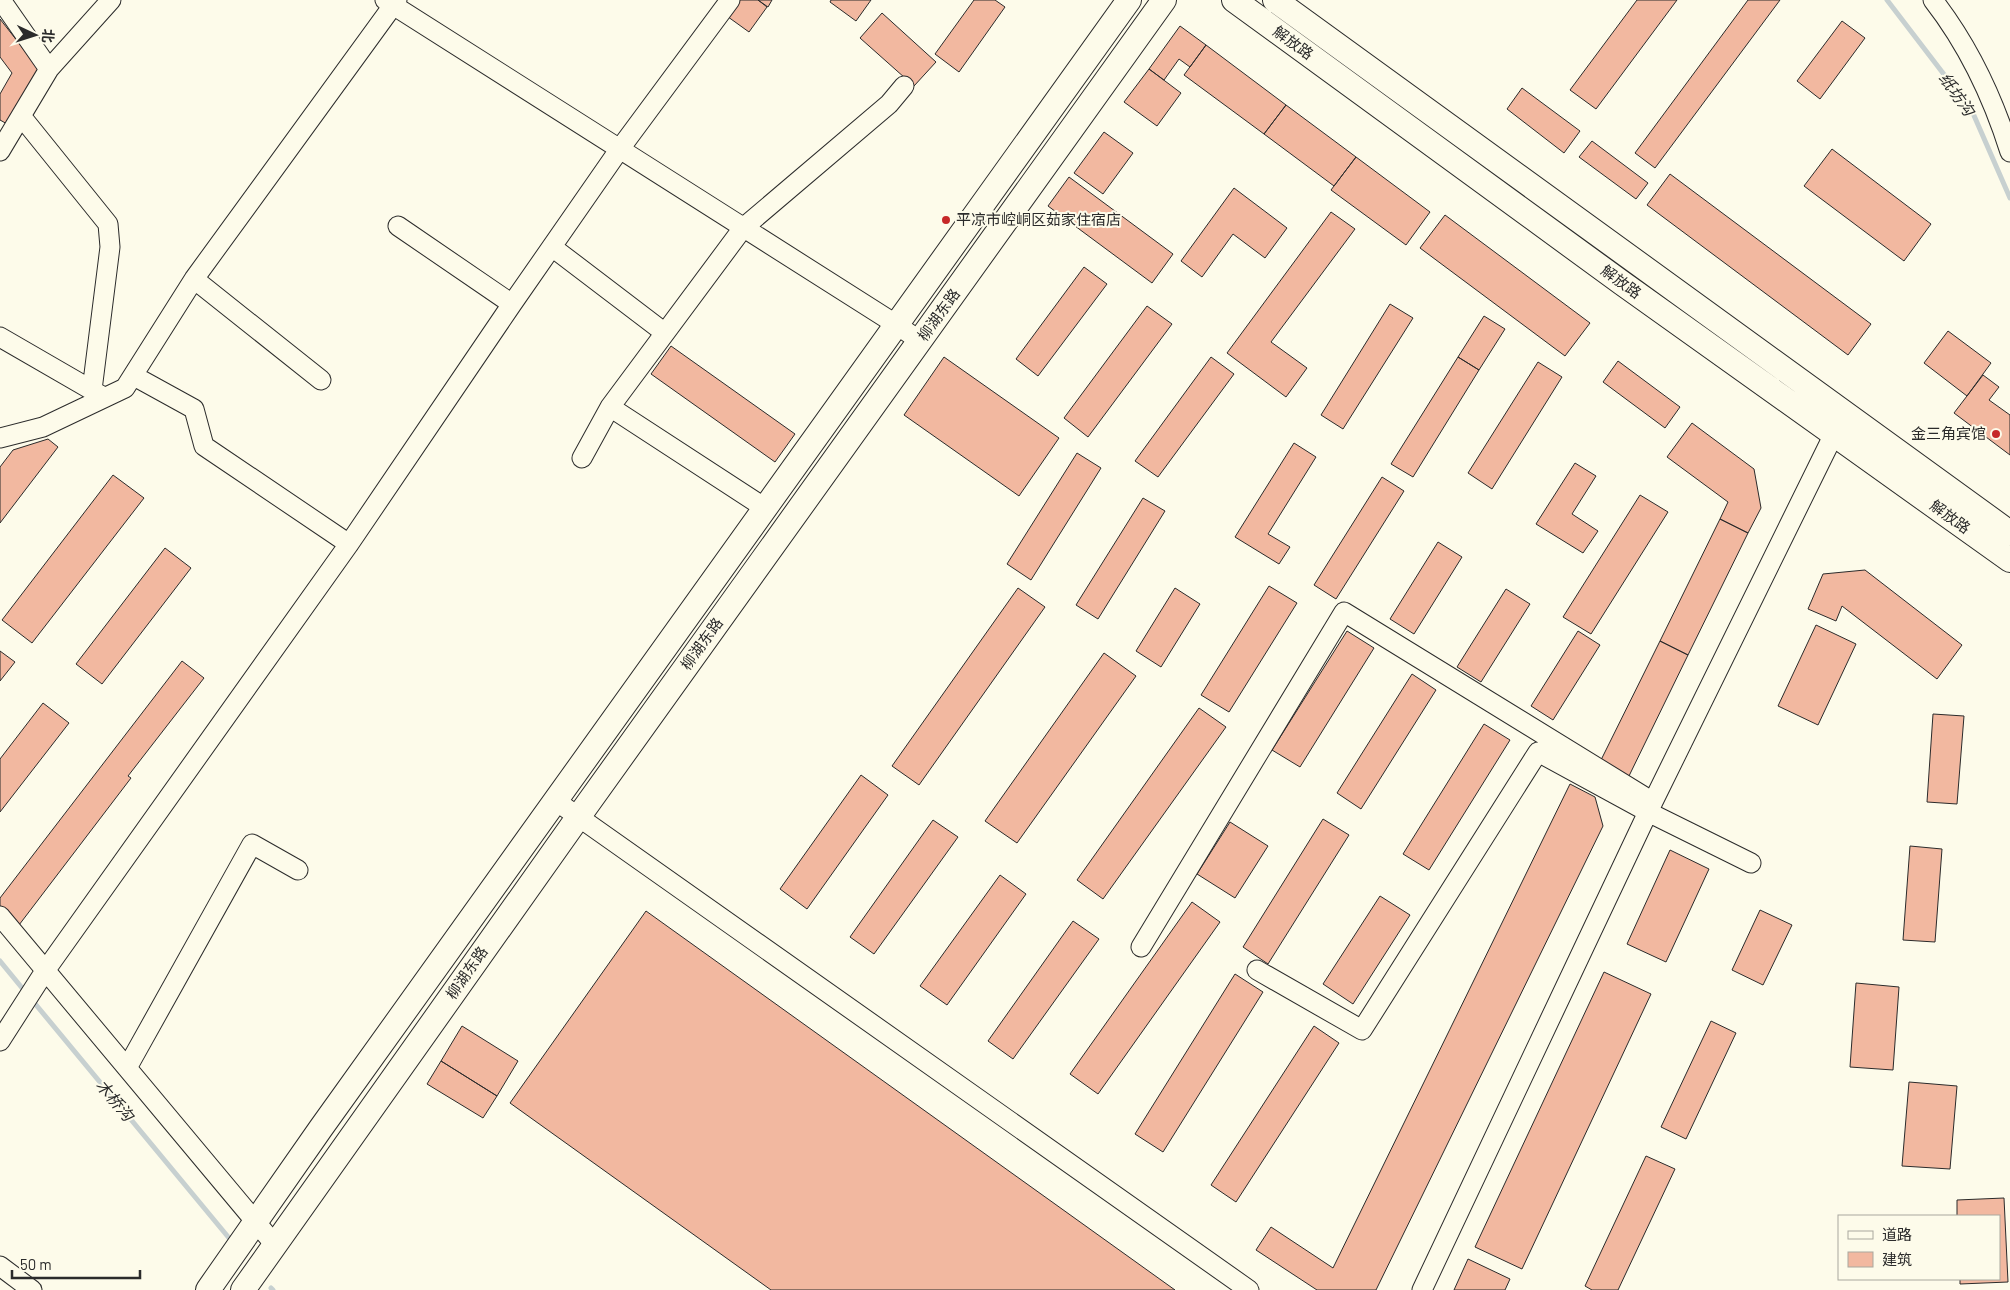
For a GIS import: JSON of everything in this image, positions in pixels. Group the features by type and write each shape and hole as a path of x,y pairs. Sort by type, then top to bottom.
{"main road":[{"name":"柳湖东路","path":"208,1290 1129,0"},
{"name":"柳湖东路","path":"243,1290 579,816 1164,0"},
{"name":"解放路","path":"1234,0 1622,283 2010,560"},
{"name":"解放路","path":"1275,0 2010,533"}],"street":[{"path":"2,0 49,69"},
{"path":"0,151 6,129 21,116 49,69 111,0"},
{"path":"0,1040 41,978 349,544 619,150 730,0"},
{"path":"1933,0 1973,61 1998,116 2010,152"},
{"path":"0,438 43,427 99,393 125,388 194,280 392,2 619,150 920,341"},
{"path":"582,458 610,407 743,228 889,104 904,86"},
{"path":"21,116 108,224 110,247 99,393"},
{"path":"398,226 512,304"},
{"path":"552,247 665,333"},
{"path":"194,280 321,380"},
{"path":"0,337 99,393"},
{"path":"134,376 194,409 204,446 349,544"},
{"path":"610,407 765,508"},
{"path":"1422,1290 1650,807 1834,434"},
{"path":"1141,947 1344,612 1650,807 1750,864"},
{"path":"1257,970 1362,1030 1538,752 1650,807"},
{"path":"556,801 1249,1290"},
{"path":"127,1068 252,844 298,870"},
{"path":"0,916 41,978 127,1068 275,1245"},
{"path":"0,1266 32,1290"}],"building":[{"path":"734,0 758,0 767,7 749,32 724,14"},
{"path":"758,0 772,0 768,7"},
{"path":"831,0 871,0 856,21 830,2"},
{"path":"974,0 995,0 1005,7 959,72 935,54"},
{"path":"1637,0 1677,0 1596,109 1570,90"},
{"path":"1748,0 1780,0 1655,168 1635,153"},
{"path":"882,13 936,62 914,86 860,38"},
{"path":"0,19 40,70 9,125 0,120 0,94 12,73 0,57"},
{"path":"1842,21 1865,38 1820,99 1797,81"},
{"path":"1180,26 1206,45 1190,67 1179,59 1164,80 1149,69"},
{"path":"1206,45 1286,105 1264,134 1184,75"},
{"path":"1149,69 1181,93 1157,126 1124,102"},
{"path":"1522,88 1580,131 1564,153 1507,109"},
{"path":"1286,105 1356,157 1334,186 1264,134"},
{"path":"1104,132 1133,153 1103,194 1074,173"},
{"path":"1592,141 1648,183 1636,199 1579,157"},
{"path":"1832,149 1931,224 1904,261 1804,186"},
{"path":"1356,157 1430,212 1406,245 1331,190"},
{"path":"1670,174 1871,324 1848,355 1647,205"},
{"path":"1069,177 1173,254 1152,283 1048,206"},
{"path":"1234,188 1287,228 1265,258 1233,234 1202,277 1181,261"},
{"path":"1331,212 1355,229 1271,342 1307,368 1286,397 1227,353"},
{"path":"1445,215 1590,323 1565,356 1420,248"},
{"path":"1084,267 1107,284 1038,376 1016,359"},
{"path":"1390,304 1413,318 1343,429 1321,415"},
{"path":"1147,306 1172,324 1088,437 1064,418"},
{"path":"1484,316 1505,329 1479,370 1458,357"},
{"path":"1948,331 1991,363 1967,396 1924,363"},
{"path":"671,346 795,434 775,462 651,374"},
{"path":"944,357 1059,438 1019,496 904,415"},
{"path":"1211,357 1234,374 1158,477 1135,461"},
{"path":"1458,357 1479,370 1413,477 1391,464"},
{"path":"1618,361 1680,407 1665,428 1603,382"},
{"path":"1538,362 1562,377 1492,489 1468,473"},
{"path":"1983,375 1999,387 1989,400 2010,415 2010,455 1954,413"},
{"path":"1692,423 1754,469 1761,508 1748,533 1720,519 1728,502 1667,457"},
{"path":"48,439 58,447 0,523 0,467 13,450"},
{"path":"1294,443 1316,457 1268,534 1290,547 1279,564 1235,537"},
{"path":"1077,453 1101,468 1031,580 1007,564"},
{"path":"1575,463 1596,476 1572,514 1598,531 1583,553 1536,524"},
{"path":"113,475 144,498 32,643 2,620"},
{"path":"1382,477 1404,491 1336,599 1314,585"},
{"path":"1640,495 1668,512 1591,634 1563,617"},
{"path":"1143,498 1165,511 1098,619 1076,605"},
{"path":"1720,519 1748,533 1688,655 1660,641"},
{"path":"1438,542 1462,557 1414,634 1390,619"},
{"path":"165,548 191,568 102,684 76,664"},
{"path":"1865,570 1962,645 1937,679 1842,606 1836,621 1808,609 1823,574"},
{"path":"1269,586 1297,603 1229,712 1201,695"},
{"path":"1018,588 1045,607 919,785 892,766"},
{"path":"1175,588 1200,604 1161,667 1136,651"},
{"path":"1506,589 1530,604 1481,682 1457,667"},
{"path":"1816,625 1856,644 1818,725 1778,706"},
{"path":"1347,631 1374,648 1300,767 1272,750"},
{"path":"1578,631 1600,645 1553,720 1531,706"},
{"path":"1660,641 1688,655 1628,778 1599,764"},
{"path":"0,651 15,662 0,681"},
{"path":"1104,653 1136,676 1017,843 985,821"},
{"path":"182,661 204,678 128,776 131,778 19,925 0,910 0,898"},
{"path":"1412,674 1436,690 1361,809 1337,793"},
{"path":"43,703 69,723 0,812 0,759"},
{"path":"1199,708 1226,727 1103,899 1077,880"},
{"path":"1933,714 1964,716 1957,804 1927,802"},
{"path":"1484,724 1510,740 1429,870 1403,854"},
{"path":"861,775 888,795 807,909 780,889"},
{"path":"1570,784 1595,797 1603,826 1376,1290 1317,1290 1256,1250 1271,1227 1333,1268"},
{"path":"1323,819 1349,835 1268,964 1243,947"},
{"path":"933,820 958,837 874,954 850,937"},
{"path":"1230,822 1268,846 1235,898 1197,874"},
{"path":"1910,846 1942,849 1935,942 1903,940"},
{"path":"1670,850 1709,869 1666,962 1627,944"},
{"path":"1000,875 1026,894 947,1005 920,986"},
{"path":"1380,896 1410,915 1353,1004 1323,984"},
{"path":"1192,902 1220,922 1098,1094 1070,1074"},
{"path":"1760,910 1792,925 1763,985 1732,970"},
{"path":"646,911 1175,1290 771,1290 510,1103"},
{"path":"1073,921 1099,939 1013,1059 988,1041"},
{"path":"1604,972 1651,994 1522,1269 1475,1247"},
{"path":"1235,974 1263,992 1163,1152 1135,1134"},
{"path":"1856,983 1899,987 1893,1070 1850,1067"},
{"path":"1711,1021 1736,1033 1686,1139 1661,1127"},
{"path":"462,1026 518,1061 497,1096 441,1061"},
{"path":"1314,1026 1339,1043 1236,1202 1211,1185"},
{"path":"441,1061 497,1096 483,1118 427,1084"},
{"path":"1909,1082 1957,1086 1950,1169 1902,1166"},
{"path":"1646,1156 1675,1169 1618,1290 1592,1290 1585,1286"},
{"path":"2004,1198 2008,1282 1960,1284 1960,1280 2000,1280 2000,1215 1957,1215 1957,1200"},
{"path":"1468,1259 1510,1279 1505,1290 1454,1290"}],"waterway":[{"name":"纸坊沟","path":"1887,0 1972,111 2010,198"},
{"name":"木桥沟","path":"0,961 27,994"},
{"name":"木桥沟","path":"32,1000 229,1238"}],"place":[{"name":"平凉市崆峒区茹家住宿店","path":"946,220"},
{"name":"金三角宾馆","path":"1996,434"}]}
